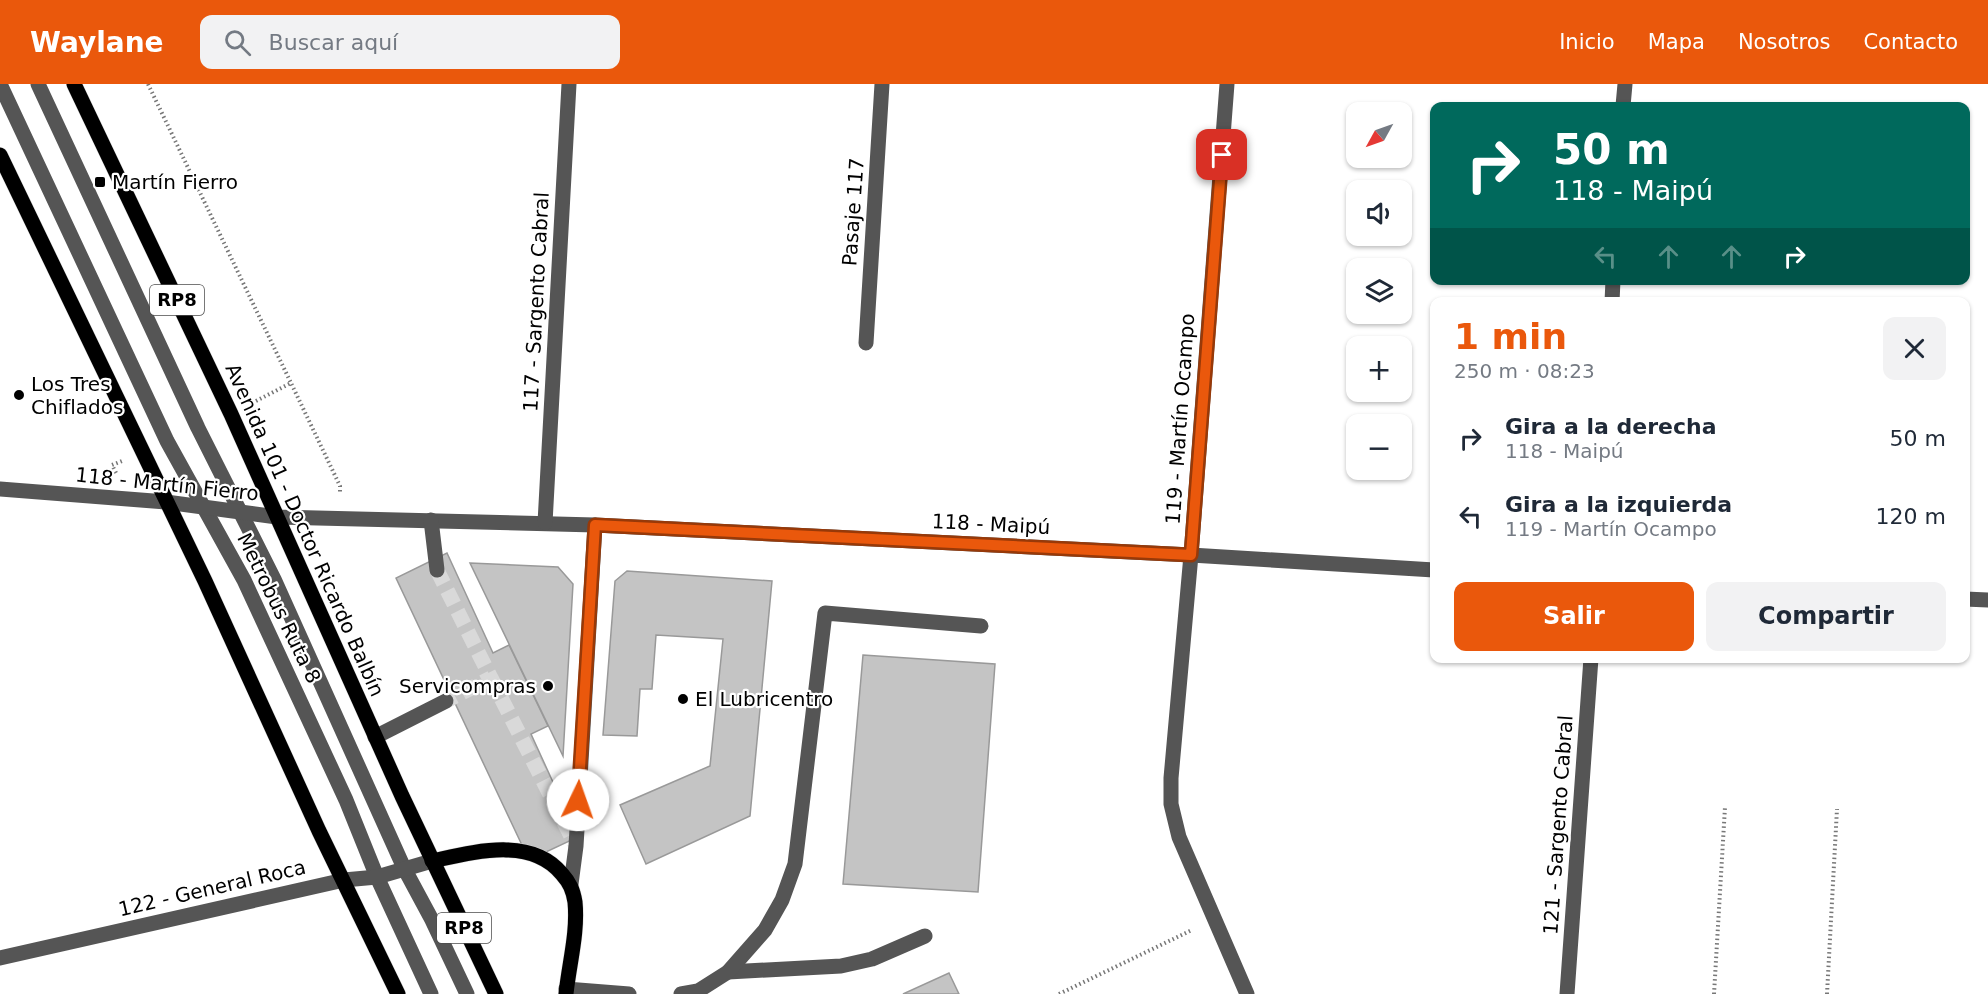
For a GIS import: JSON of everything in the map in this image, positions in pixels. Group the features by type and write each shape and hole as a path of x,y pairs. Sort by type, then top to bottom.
{"main road":[{"name":"Avenida 101 - Doctor Ricardo Balbín","path":"74,84 231,414 375,737 496,994"},
{"path":"0,155 205,581 398,994"},
{"path":"432,861 502,850 531,852 556,866 571,884 576,923 566,992"}],"street":[{"name":"Metrobus Ruta 8","path":"0,84 167,441 244,580 346,800 377,877 432,994"},
{"name":"Metrobus Ruta 8","path":"38,84 198,428 278,586 404,868 467,994"},
{"name":"117 - Sargento Cabral","path":"545,523 569,84"},
{"name":"Pasaje 117","path":"866,343 882,84"},
{"name":"119 - Martín Ocampo","path":"1227,84 1170,804 1179,837 1247,994"},
{"path":"1623,102 1625,84"},
{"name":"118 - Martín Fierro","path":"0,489 166,502 277,517 545,523"},
{"path":"431,520 437,570"},
{"name":"118 - Maipú","path":"545,523 1191,555 1430,570"},
{"path":"571,884 576,846 595,525"},
{"path":"1970,599 1988,600"},
{"path":"681,994 698,991 728,972 765,930 782,900 795,864 825,613 981,626"},
{"name":"121 - Sargento Cabral","path":"1567,994 1591,663"},
{"path":"375,737 446,701"},
{"name":"122 - General Roca","path":"0,958 344,880 377,877 432,861"},
{"path":"728,972 841,966 872,959 925,936"},
{"path":"566,992 630,994"}],"path":[{"path":"148,84 291,383"},
{"path":"1714,994 1725,807"},
{"path":"1827,994 1837,809"},
{"path":"1059,994 1215,919"}],"building":[{"path":"447,553 493,653 509,645 548,726 531,734 578,837 529,860 396,578"},
{"name":"Servicompras","path":"470,563 558,567 573,584 563,756"},
{"path":"627,571 772,581 750,816 646,864 620,805 710,766 723,639 656,635 652,689 640,689 637,736 603,735 615,581"},
{"path":"863,655 995,664 978,892 843,884"},
{"path":"949,973 959,994 903,994"}],"tunnel":[{"path":"437,570 491,678 446,701"},
{"path":"491,678 576,846"}],"place":[{"name":"Martín Fierro","path":"100,182"},
{"name":"Los Tres Chiflados","path":"19,395"},
{"name":"Servicompras","path":"548,686"},
{"name":"El Lubricentro","path":"683,699"}],"route":[{"path":"578,800 595,525 1191,555 1222,155"}]}
